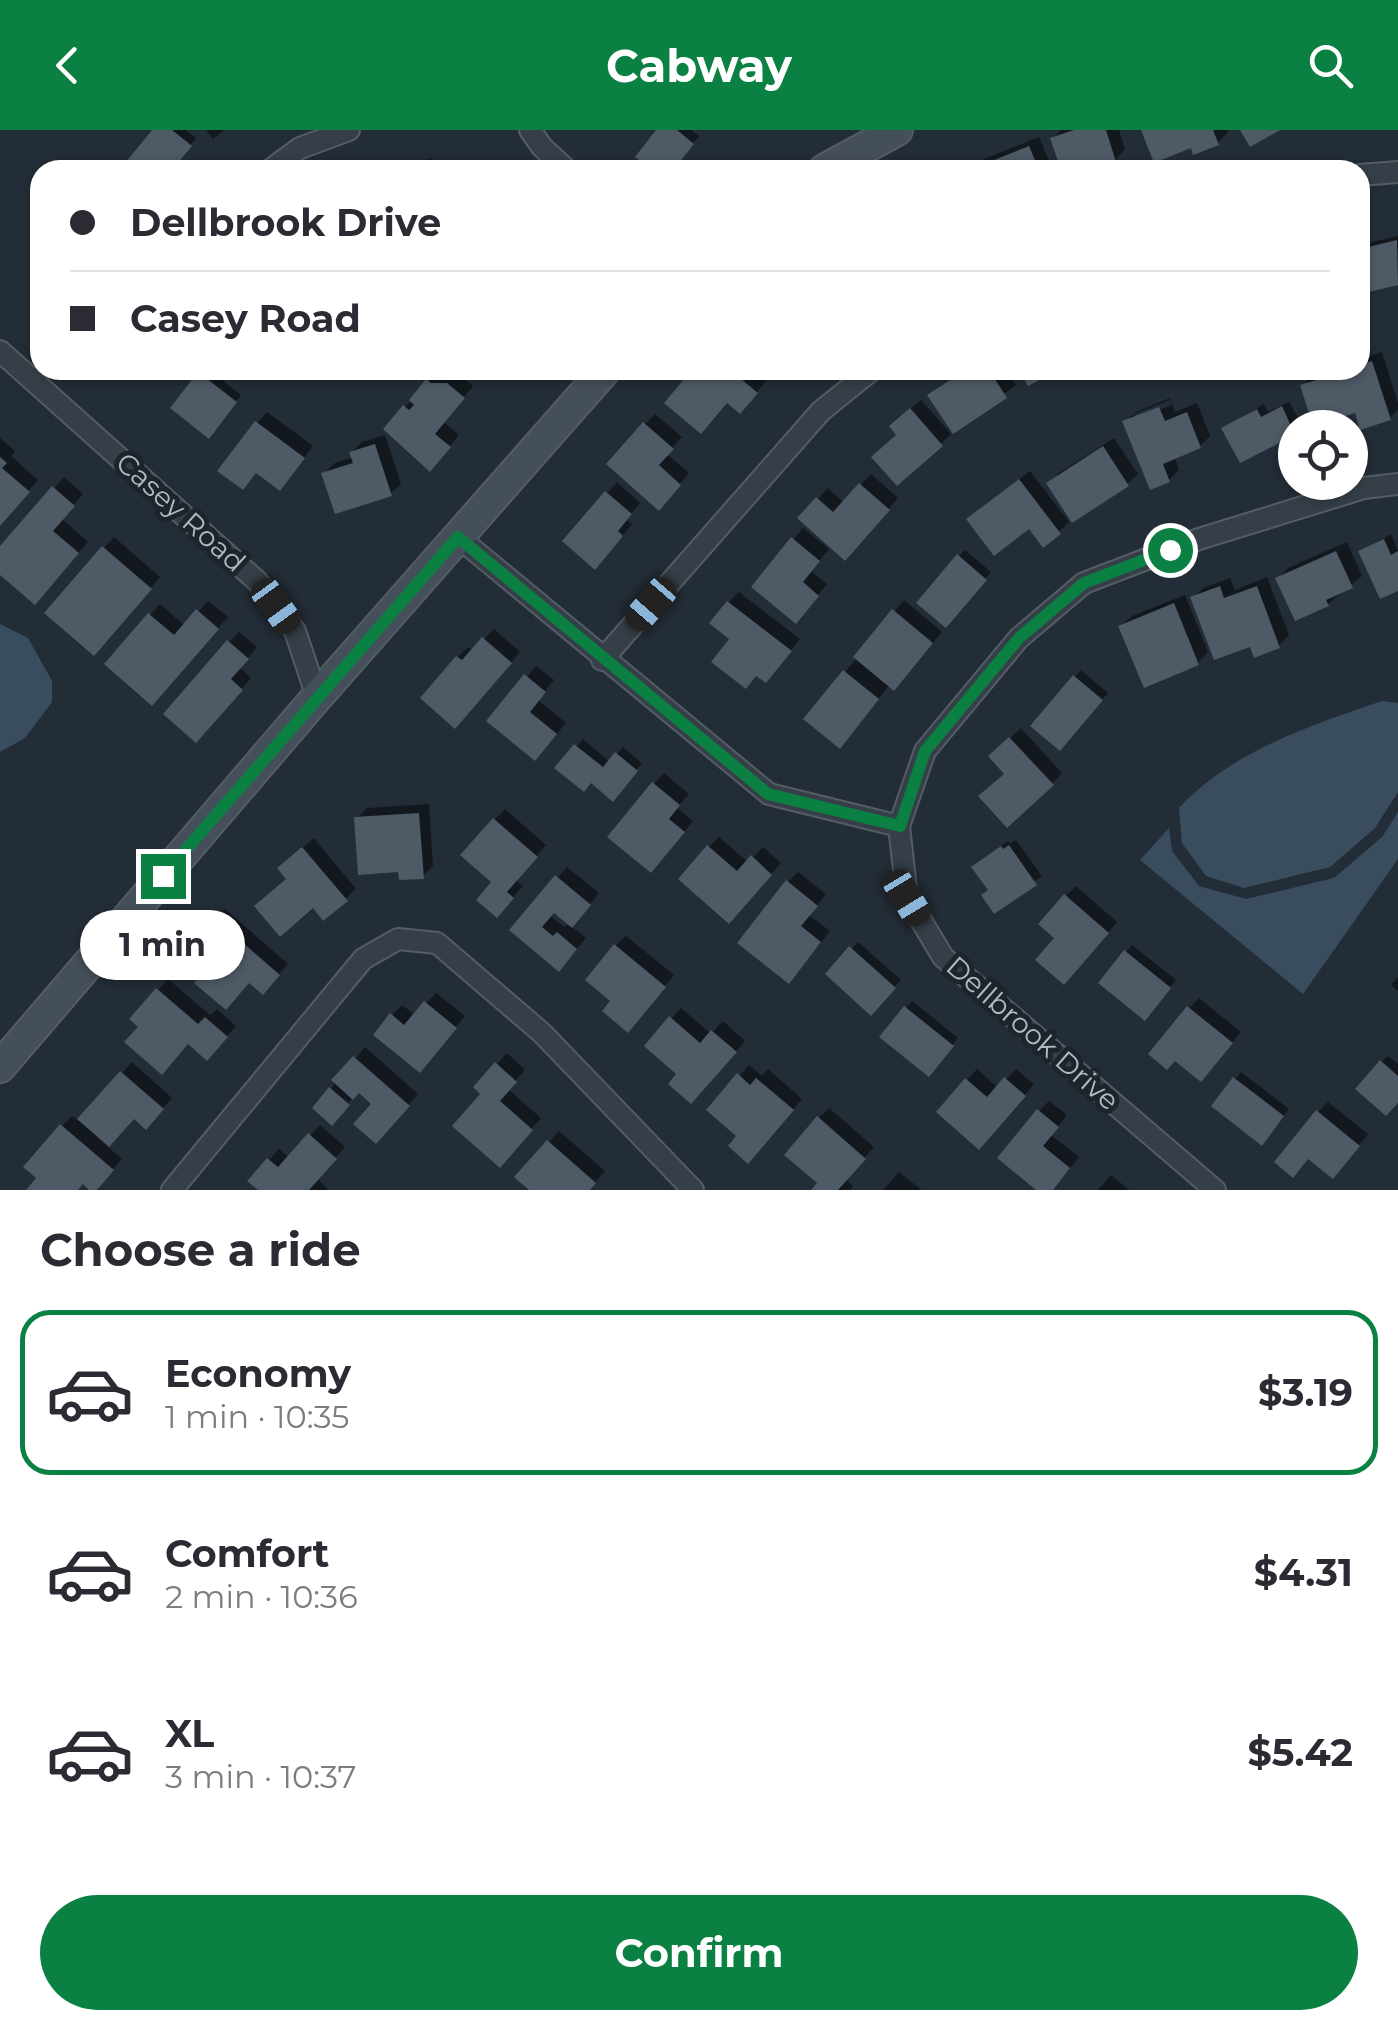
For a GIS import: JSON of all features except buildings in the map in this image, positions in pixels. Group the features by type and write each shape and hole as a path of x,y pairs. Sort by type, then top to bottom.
{"street":[{"path":"284,160 300,148 349,130"},
{"path":"530,130 556,160"},
{"path":"842,160 897,130"},
{"path":"1370,174 1398,172"},
{"name":"Casey Road","path":"0,352 30,379"},
{"name":"Casey Road","path":"32,380 258,581 294,632 317,697"},
{"path":"0,1067 317,697 596,380"},
{"path":"602,660 821,411 860,380"},
{"name":"Dellbrook Drive","path":"1215,1190 943,958 907,898 900,826 925,751 1019,638 1084,583 1198,538 1364,488 1398,484"},
{"path":"458,537 768,794 900,826"},
{"path":"172,1190 363,959 398,939 436,943 542,1033 694,1190"}],"water":[{"path":"0,624 28,638 52,681 52,702 25,738 0,752"},
{"path":"1382,701 1398,703 1398,792 1375,828 1330,867 1244,888 1206,876 1182,843 1179,808 1200,788 1247,756 1300,731"},
{"path":"1398,812 1398,859 1303,994 1140,860 1169,828 1172,851 1199,886 1246,899 1334,878 1382,837"}],"route":[{"path":"163,876 458,537 768,794 900,826 925,751 1019,638 1084,583 1170,550"}]}
